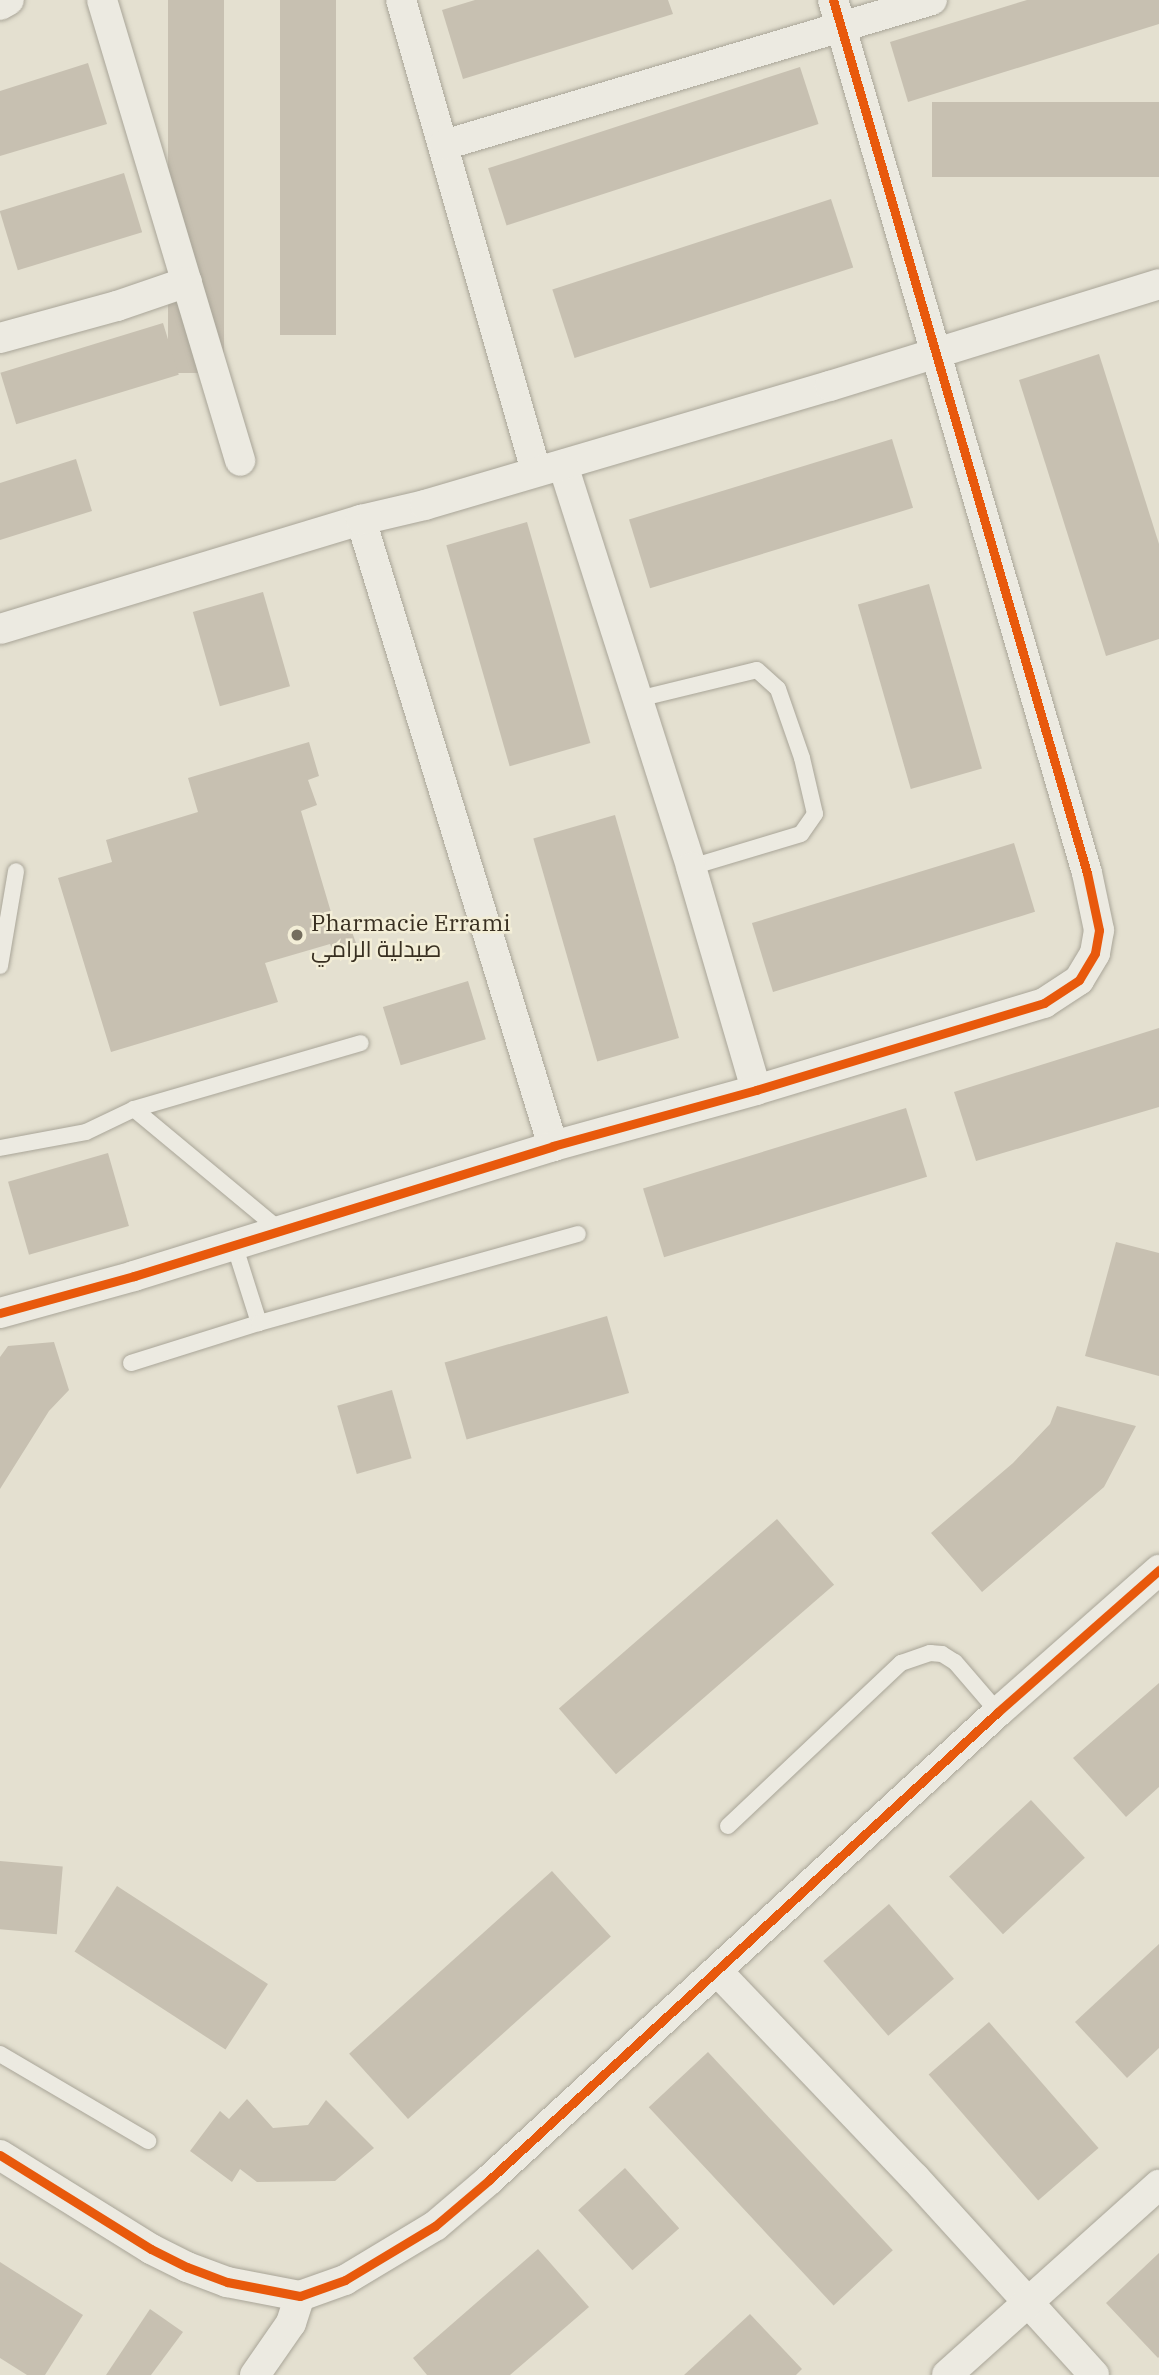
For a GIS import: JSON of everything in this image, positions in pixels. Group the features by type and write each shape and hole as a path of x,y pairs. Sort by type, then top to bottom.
{"street":[{"path":"0,5 9,0"},
{"path":"103,0 240,461"},
{"path":"401,0 444,145 550,468 638,699 691,867 756,1090"},
{"path":"444,145 837,13 932,0"},
{"path":"0,1313 553,1146 756,1090 1044,1003 1065,992 1079,979 1095,953 1099,930 1087,873 837,13"},
{"path":"0,338 117,306 187,282"},
{"path":"0,629 361,520 425,505 937,354 1159,284"},
{"path":"361,520 553,1146"},
{"path":"0,2155 151,2249 187,2267 227,2282 300,2296 345,2280 435,2226 489,2180 998,1712 1159,1570"},
{"path":"717,1971 1028,2300 1094,2375"},
{"path":"947,2375 1159,2185"},
{"path":"255,2375 291,2323 300,2296"}],"lane":[{"path":"638,699 757,670 778,689 802,758 815,814 801,834 691,867"},
{"path":"0,966 16,870"},
{"path":"0,1148 86,1132 134,1109 360,1043"},
{"path":"134,1109 280,1230"},
{"path":"131,1363 259,1323 578,1234"},
{"path":"234,1244 259,1323"},
{"path":"728,1826 901,1663 930,1653 942,1654 955,1662 998,1712"},
{"path":"0,2054 148,2141"}],"building":[{"path":"168,0 224,0 224,373 168,373"},
{"path":"280,0 336,0 336,335 280,335"},
{"path":"475,0 668,0 673,14 463,79 442,10"},
{"path":"1027,0 1159,0 1159,24 908,102 890,42"},
{"path":"88,63 107,124 0,156 0,91"},
{"path":"800,67 819,124 507,225 488,168"},
{"path":"932,102 1159,102 1159,177 932,177"},
{"path":"124,173 142,232 18,270 0,211"},
{"path":"831,199 853,267 575,358 552,290"},
{"path":"163,323 179,375 16,424 0,373"},
{"path":"1099,354 1159,544 1159,639 1106,656 1019,380"},
{"path":"892,439 913,508 650,588 629,519"},
{"path":"76,459 92,511 0,540 0,483"},
{"path":"527,522 590,743 510,766 446,545"},
{"path":"929,584 982,769 911,789 858,604"},
{"path":"263,592 290,686 220,706 193,612"},
{"path":"309,742 319,776 308,780 317,805 301,811 336,929 349,924 356,943 333,951 330,944 265,963 278,1002 111,1052 58,878 112,862 106,840 198,812 188,778"},
{"path":"615,815 679,1038 597,1061 533,838"},
{"path":"1014,843 1035,912 773,992 752,923"},
{"path":"468,981 486,1039 401,1065 383,1007"},
{"path":"1159,1028 1159,1107 976,1161 954,1092"},
{"path":"906,1108 927,1177 664,1257 643,1188"},
{"path":"108,1153 129,1226 29,1255 8,1182"},
{"path":"1116,1242 1159,1253 1159,1376 1085,1356"},
{"path":"607,1316 629,1393 467,1439 445,1363"},
{"path":"54,1342 69,1390 49,1411 0,1489 0,1357 8,1346"},
{"path":"392,1390 412,1458 357,1474 337,1406"},
{"path":"1057,1406 1136,1426 1104,1487 982,1592 931,1533 1013,1463 1050,1424"},
{"path":"777,1519 834,1585 616,1774 559,1709"},
{"path":"1159,1683 1159,1787 1126,1817 1073,1758"},
{"path":"1031,1800 1085,1858 1003,1934 949,1876"},
{"path":"0,1861 63,1866 57,1934 0,1929"},
{"path":"552,1871 611,1936 408,2119 349,2054"},
{"path":"117,1886 268,1984 225,2049 75,1951"},
{"path":"889,1904 954,1979 888,2036 823,1961"},
{"path":"1159,1944 1159,2048 1127,2078 1075,2022"},
{"path":"989,2022 1099,2148 1038,2201 929,2074"},
{"path":"708,2052 893,2250 834,2305 649,2107"},
{"path":"247,2099 273,2128 308,2125 326,2100 374,2148 335,2181 257,2182 240,2169 232,2182 190,2151 220,2111 229,2119"},
{"path":"625,2168 679,2228 632,2270 578,2210"},
{"path":"538,2249 589,2307 510,2375 427,2375 413,2358"},
{"path":"1159,2253 1159,2357 1158,2358 1106,2303"},
{"path":"0,2262 83,2315 45,2375 27,2375 0,2358"},
{"path":"150,2309 183,2332 151,2375 106,2375"},
{"path":"750,2314 802,2369 796,2375 684,2375"}],"cycle path":[{"path":"0,1313 134,1276 553,1146 756,1090 1044,1003 1079,980 1095,953 1099,930 1087,873 833,0"},
{"path":"0,2155 151,2249 187,2267 227,2282 300,2296 345,2280 435,2226 489,2180 998,1712 1159,1570"}],"place":[{"name":"Pharmacie Errami صيدلية الرامي","path":"297,935"}]}
